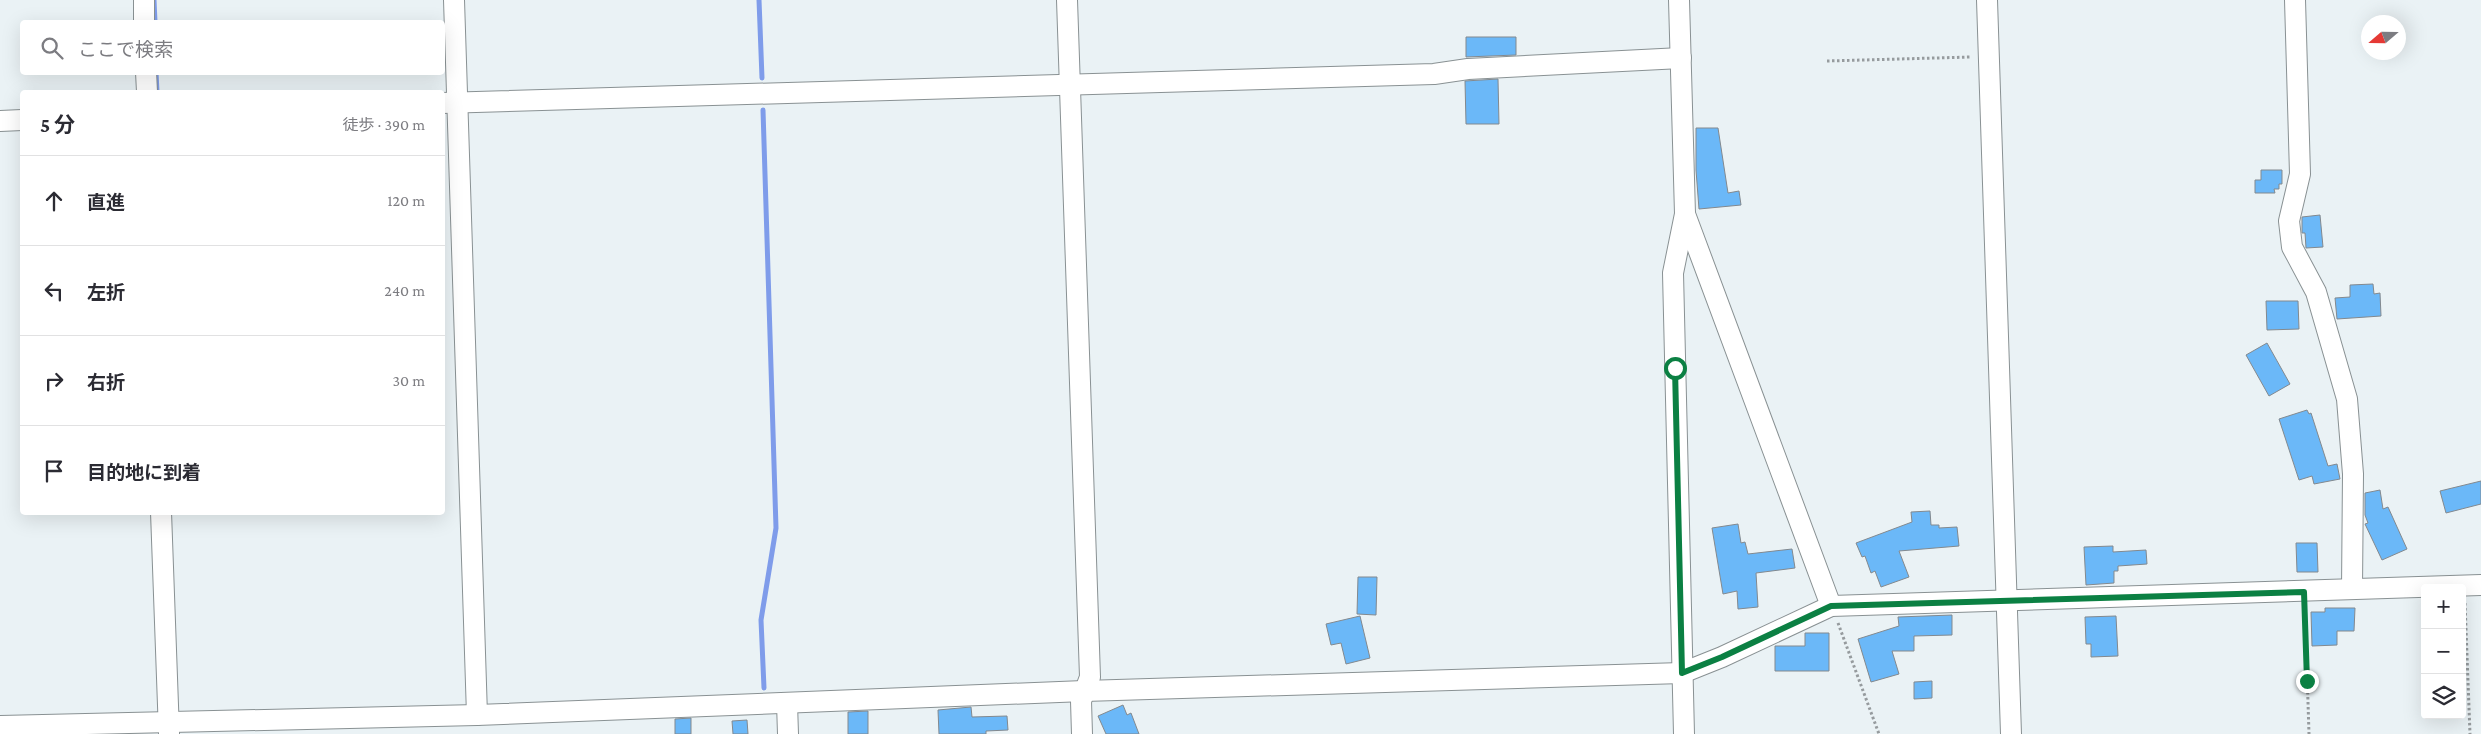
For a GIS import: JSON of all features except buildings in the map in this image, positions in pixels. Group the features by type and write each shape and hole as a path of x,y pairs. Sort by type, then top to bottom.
{"street":[{"path":"144,0 144,20"},
{"path":"454,0 450,103 477,714"},
{"path":"1067,0 1090,677 1081,701 1082,734"},
{"path":"1679,0 1685,214 1673,273 1684,734"},
{"path":"1988,0 2011,734"},
{"path":"2295,0 2300,174 2289,221 2292,247 2316,292 2346,399 2353,474 2352,589"},
{"path":"450,103 1434,74 1468,69 1681,58"},
{"path":"146,75 147,90"},
{"path":"0,121 20,120"},
{"path":"1685,214 1831,606"},
{"path":"161,515 168,728"},
{"path":"0,726 168,728 477,714 1084,691 1682,673 1722,657 1831,606 2007,602 2473,585"},
{"path":"787,703 788,734"}],"path":[{"path":"1826,61 1989,57"},
{"path":"2470,734 2473,585"},
{"path":"2304,592 2309,734"},
{"path":"1831,606 1879,734"}],"waterway":[{"path":"154,0 155,20"},
{"path":"759,0 762,78"},
{"path":"156,75 157,90"},
{"path":"763,110 776,528 761,620 764,688"}],"route":[{"path":"1675,368 1682,673 1722,657 1831,606 2304,592 2307,681"}]}
